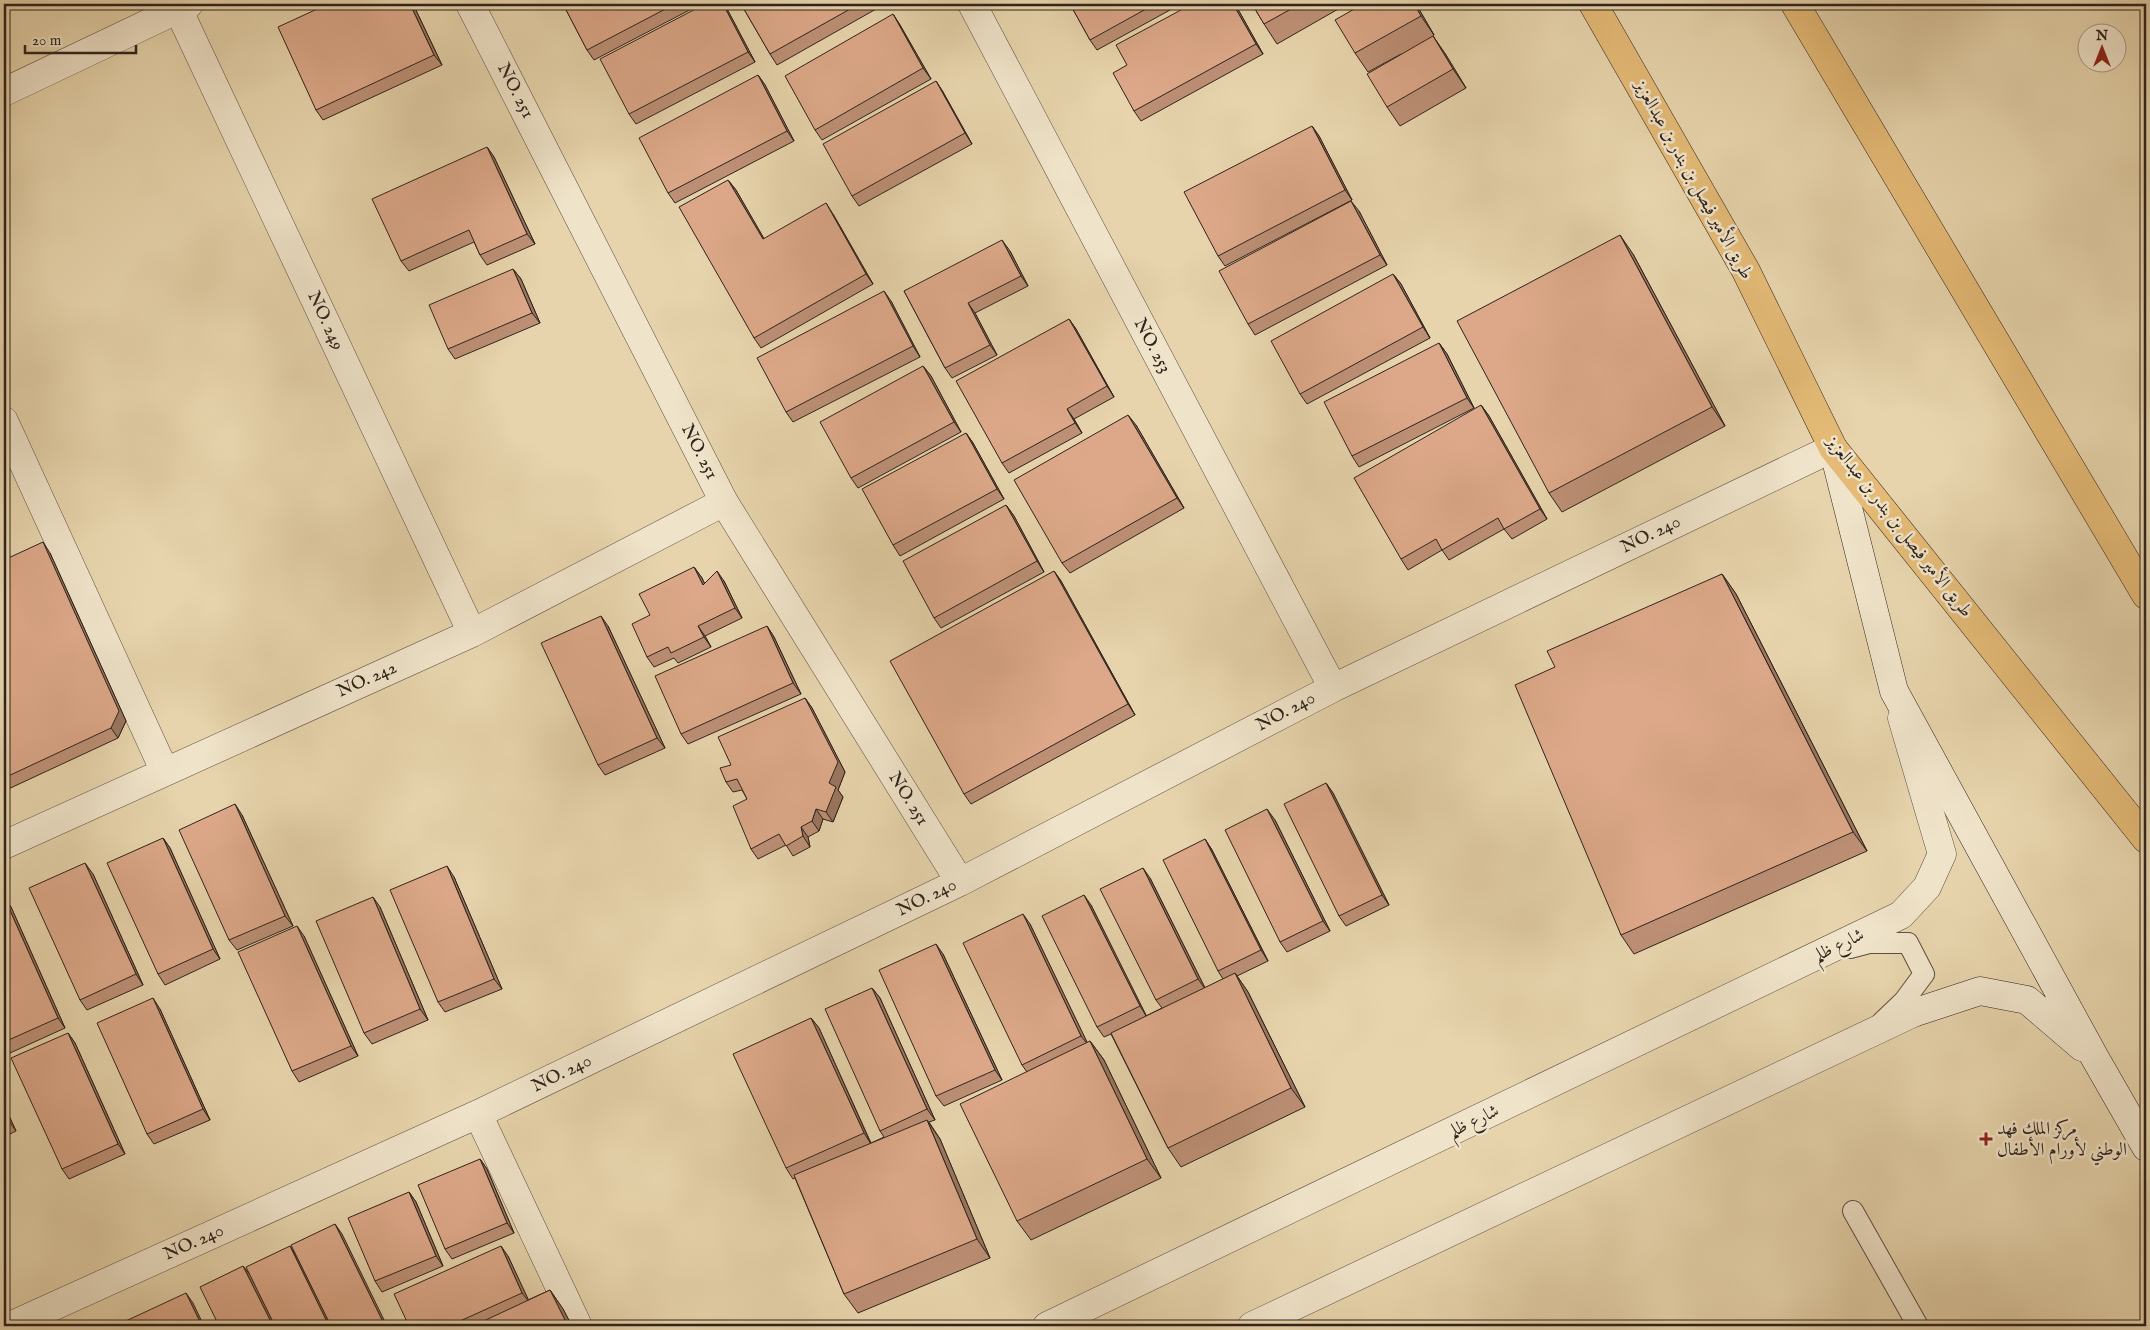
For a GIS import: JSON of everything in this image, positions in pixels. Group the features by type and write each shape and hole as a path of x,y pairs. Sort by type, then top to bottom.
{"main road":[{"name":"طريق الأمير فيصل بن بندر بن عبدالعزيز","path":"1593,4 1746,271 1833,448 2146,839"},
{"path":"1795,4 2146,595"}],"street":[{"name":"NO. 251","path":"470,4 724,502 960,882"},
{"name":"NO. 253","path":"972,4 1333,688"},
{"path":"4,92 183,6"},
{"name":"NO. 249","path":"183,6 472,633"},
{"path":"4,421 165,772"},
{"name":"NO. 240","path":"10,1326 478,1114 960,882 1333,688 1833,448"},
{"path":"1833,448 1894,691 2095,1058 2146,1147"},
{"name":"NO. 242","path":"4,845 472,633 724,502"},
{"name":"شارع ظلم","path":"1047,1326 1816,958 1901,915 1927,887 1942,854 1894,691"},
{"path":"1252,1326 1913,1013 1980,991 2028,1000 2095,1058"},
{"path":"478,1114 578,1326"}],"lane":[{"path":"1816,958 1870,943 1908,943 1924,974 1904,1001 1870,1034"},
{"path":"1853,1211 1918,1326"}],"building":[{"path":"328,4 410,4 434,55 316,110 278,27"},
{"path":"563,4 675,4 587,50"},
{"path":"705,4 723,4 748,52 629,114 600,59"},
{"path":"741,4 859,4 770,54"},
{"path":"1070,4 1155,4 1090,40"},
{"path":"1192,4 1233,4 1256,44 1134,111 1113,73 1127,65 1116,45"},
{"path":"1252,4 1300,4 1264,24"},
{"path":"1363,4 1414,4 1421,16 1355,53 1335,20"},
{"path":"893,14 923,68 815,130 785,76"},
{"path":"1433,36 1453,69 1387,107 1367,74"},
{"path":"758,75 787,131 668,193 639,138"},
{"path":"936,81 965,133 852,196 823,144"},
{"path":"1312,126 1345,190 1218,256 1184,192"},
{"path":"487,147 527,234 480,255 469,230 401,261 372,199"},
{"path":"728,180 763,239 826,203 866,274 754,338 679,207"},
{"path":"1351,201 1380,255 1248,324 1219,271"},
{"path":"1620,235 1712,407 1549,493 1457,321"},
{"path":"1002,240 1021,276 968,303 990,345 945,368 904,291"},
{"path":"513,269 532,313 448,349 429,305"},
{"path":"1393,274 1423,327 1300,394 1271,341"},
{"path":"884,291 913,346 786,412 757,358"},
{"path":"1069,319 1107,386 1067,409 1075,423 1002,463 956,381"},
{"path":"1439,343 1467,398 1352,456 1324,402"},
{"path":"923,366 954,422 851,478 820,422"},
{"path":"1481,405 1540,509 1504,529 1498,518 1442,550 1436,539 1401,559 1354,478"},
{"path":"1128,415 1177,498 1062,563 1014,480"},
{"path":"966,433 997,489 893,545 862,489"},
{"path":"1006,505 1037,561 934,618 903,561"},
{"path":"43,542 119,711 111,728 4,778 4,560"},
{"path":"694,567 703,585 717,571 735,608 698,626 704,637 671,653 668,647 647,657 632,624 650,615 639,594"},
{"path":"1054,571 1128,704 964,794 890,661"},
{"path":"1722,574 1853,832 1621,935 1515,685 1555,667 1547,651"},
{"path":"601,616 657,738 598,765 541,643"},
{"path":"767,626 793,683 681,734 655,676"},
{"path":"805,698 838,762 829,783 836,787 826,812 816,809 812,821 801,827 803,836 786,846 779,834 751,849 733,806 747,799 737,779 726,782 720,768 731,765 718,737"},
{"path":"1326,783 1382,895 1339,916 1284,804"},
{"path":"235,804 285,916 229,940 179,830"},
{"path":"1267,809 1323,921 1280,942 1225,830"},
{"path":"163,838 213,949 158,974 107,863"},
{"path":"1205,839 1261,950 1218,971 1163,860"},
{"path":"85,863 136,974 80,1000 29,888"},
{"path":"447,866 494,979 438,1002 390,890"},
{"path":"1143,868 1198,979 1156,1000 1100,889"},
{"path":"1084,895 1140,1006 1097,1027 1042,916"},
{"path":"4,897 58,1018 4,1042"},
{"path":"373,897 420,1009 364,1033 316,921"},
{"path":"1023,914 1081,1036 1022,1065 963,943"},
{"path":"297,926 351,1046 292,1071 238,952"},
{"path":"936,944 995,1070 936,1096 879,970"},
{"path":"1235,973 1291,1088 1168,1148 1111,1033"},
{"path":"872,988 927,1109 880,1131 825,1009"},
{"path":"153,998 203,1109 147,1134 97,1023"},
{"path":"811,1018 864,1133 786,1168 733,1054"},
{"path":"68,1033 118,1144 62,1169 11,1058"},
{"path":"1090,1041 1147,1159 1017,1221 960,1104"},
{"path":"4,1111 9,1121 4,1123"},
{"path":"927,1120 977,1239 844,1294 794,1175"},
{"path":"480,1159 507,1223 445,1249 418,1185"},
{"path":"409,1192 436,1256 375,1281 348,1218"},
{"path":"335,1224 385,1326 331,1326 291,1245"},
{"path":"290,1246 329,1326 275,1326 246,1267"},
{"path":"501,1246 522,1293 449,1326 409,1326 394,1294"},
{"path":"243,1266 273,1326 219,1326 200,1287"},
{"path":"550,1290 568,1326 473,1326"},
{"path":"186,1293 202,1326 115,1326"}],"place":[{"name":"مركز الملك فهد الوطني لأورام الأطفال","path":"1986,1139"}]}
